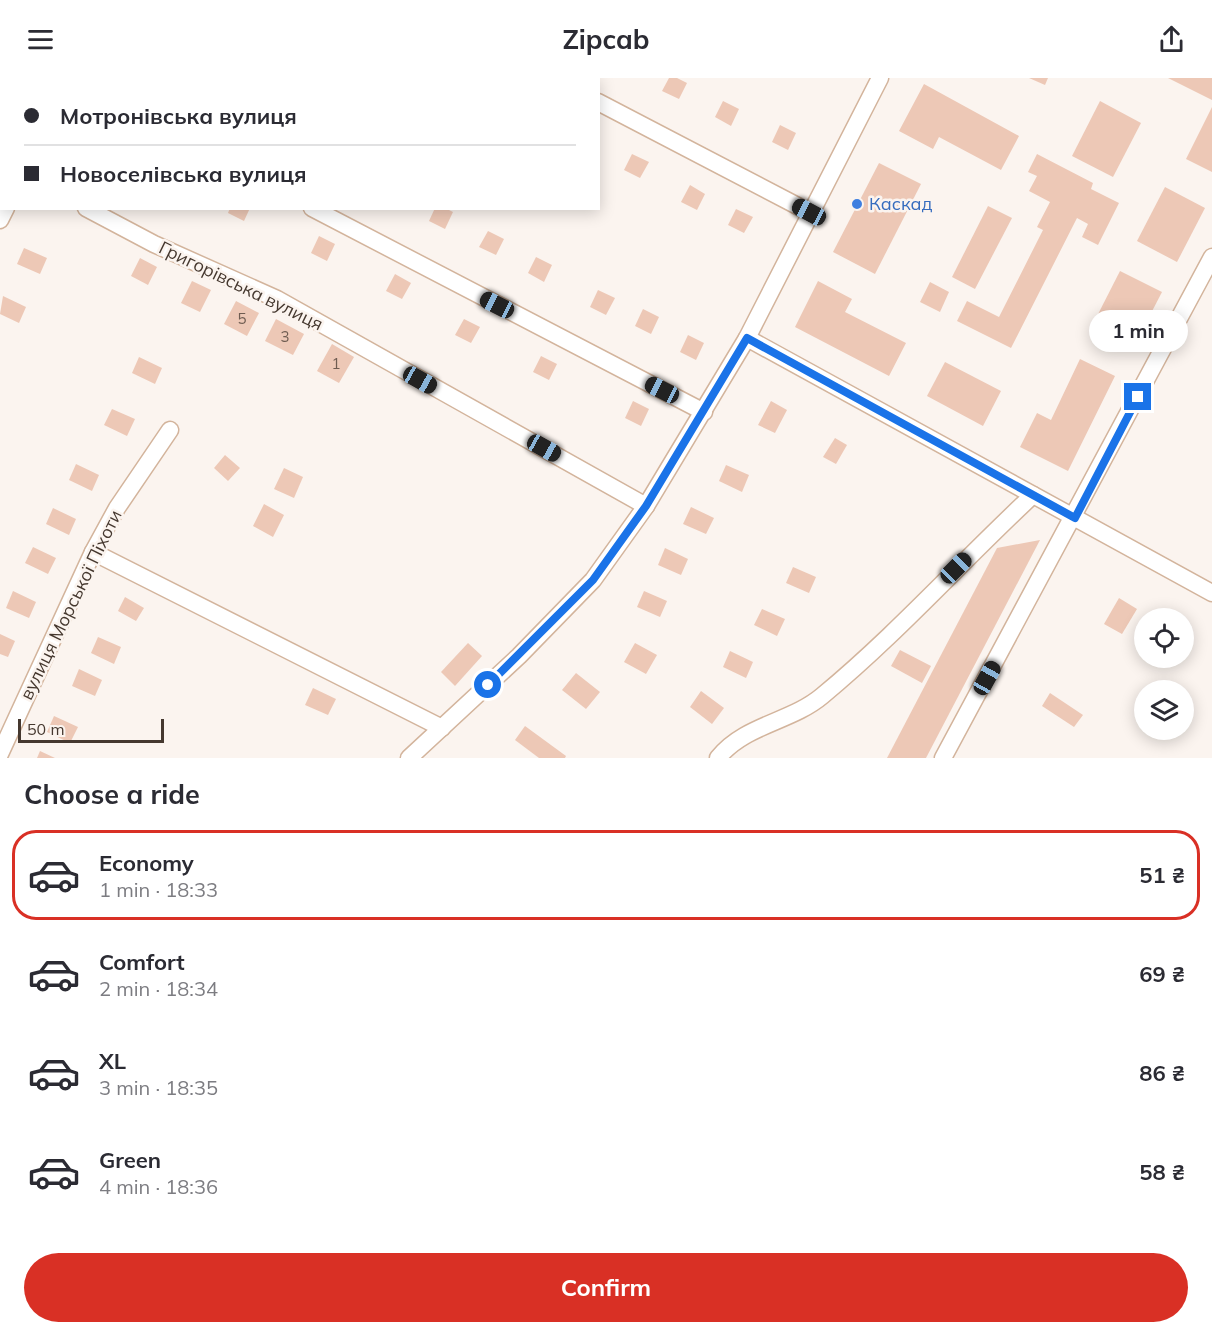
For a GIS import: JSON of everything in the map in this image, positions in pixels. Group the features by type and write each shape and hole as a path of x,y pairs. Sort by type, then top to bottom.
{"street":[{"path":"409,758 593,580 646,506 747,338 809,212 880,78"},
{"path":"600,103 809,212"},
{"name":"Григорівська вулиця","path":"90,210 154,244 277,299 646,506"},
{"path":"316,210 704,412"},
{"path":"944,758 1075,518 1212,257"},
{"path":"747,338 1212,593"},
{"name":"вулиця Морської Піхоти","path":"0,754 93,552 117,508 170,430"},
{"path":"718,758 729,744 820,698 872,652 1033,495"},
{"path":"93,552 442,728"}],"building":[{"path":"669,78 677,78 687,83 679,99 662,91"},
{"path":"1029,78 1048,78 1045,85"},
{"path":"1168,78 1212,78 1212,100"},
{"path":"924,84 1019,136 1001,170 939,137 933,149 899,131"},
{"path":"723,101 739,109 731,126 715,117"},
{"path":"1100,101 1141,123 1113,177 1072,156"},
{"path":"1212,107 1212,172 1186,159"},
{"path":"780,125 796,133 788,150 772,142"},
{"path":"632,154 649,162 640,178 624,170"},
{"path":"1037,154 1093,183 1091,189 1119,203 1098,245 1082,237 1088,224 1077,218 1011,348 957,321 967,301 999,317 1043,230 1037,227 1050,202 1029,191 1037,176 1028,172"},
{"path":"879,163 921,184 875,274 833,252"},
{"path":"690,185 705,194 697,210 681,202"},
{"path":"1165,187 1205,208 1177,262 1137,241"},
{"path":"988,206 1012,218 975,289 952,277"},
{"path":"736,209 753,217 744,233 728,225"},
{"path":"229,210 249,210 244,221 228,213"},
{"path":"434,210 453,212 445,229 429,221"},
{"path":"488,231 504,239 496,255 479,247"},
{"path":"319,236 335,244 327,261 311,253"},
{"path":"24,248 47,258 40,274 17,264"},
{"path":"536,257 552,265 544,282 528,273"},
{"path":"140,258 157,267 148,285 131,276"},
{"path":"1120,271 1162,292 1133,348 1092,326"},
{"path":"395,274 411,283 402,299 386,291"},
{"path":"192,281 211,290 200,312 181,303"},
{"path":"818,281 852,299 845,312 906,343 889,376 795,327"},
{"path":"930,282 949,292 940,312 920,302"},
{"path":"598,290 615,298 606,315 590,307"},
{"path":"3,296 26,307 19,323 0,314"},
{"path":"236,301 259,313 247,336 224,324"},
{"path":"643,309 659,317 651,334 635,326"},
{"path":"276,319 304,334 293,355 265,341"},
{"path":"464,319 480,327 471,343 455,335"},
{"path":"688,335 704,343 696,360 680,352"},
{"path":"332,344 354,357 339,383 317,371"},
{"path":"541,356 557,364 549,380 533,372"},
{"path":"139,357 162,368 155,384 132,373"},
{"path":"1080,359 1115,376 1068,471 1020,447 1037,413 1051,420"},
{"path":"945,362 1001,391 983,426 927,396"},
{"path":"633,401 649,409 641,426 625,418"},
{"path":"771,401 787,410 775,433 758,425"},
{"path":"112,409 135,419 127,436 104,425"},
{"path":"835,438 847,445 836,464 823,457"},
{"path":"225,455 240,468 228,481 214,468"},
{"path":"76,464 99,475 92,491 69,480"},
{"path":"726,465 749,475 742,492 719,481"},
{"path":"284,468 303,477 294,498 274,489"},
{"path":"264,504 284,515 273,537 253,526"},
{"path":"691,507 714,518 706,534 683,524"},
{"path":"53,508 76,519 69,535 46,524"},
{"path":"1040,540 926,758 887,758 997,548"},
{"path":"33,547 56,558 48,574 25,563"},
{"path":"665,548 688,559 681,575 658,565"},
{"path":"793,567 816,577 809,593 786,583"},
{"path":"13,591 36,602 29,618 6,608"},
{"path":"644,591 667,601 660,617 637,607"},
{"path":"125,597 144,608 136,621 118,611"},
{"path":"1119,598 1135,608 1122,634 1104,624"},
{"path":"762,609 785,619 777,636 754,625"},
{"path":"0,634 15,641 8,657 0,654"},
{"path":"98,637 121,647 114,664 91,653"},
{"path":"468,643 482,656 455,686 441,672"},
{"path":"635,643 657,655 646,674 624,662"},
{"path":"900,650 931,666 922,683 891,666"},
{"path":"730,651 753,662 746,678 723,667"},
{"path":"79,669 102,680 95,696 72,686"},
{"path":"576,673 600,692 586,709 562,690"},
{"path":"313,688 336,699 328,715 305,705"},
{"path":"701,691 724,708 712,724 690,707"},
{"path":"1050,693 1083,715 1074,727 1042,706"},
{"path":"54,716 78,727 70,743 47,732"},
{"path":"525,726 566,756 565,758 539,758 515,740"},
{"path":"40,751 55,758 37,758"}],"place":[{"name":"Каскад","path":"857,204"}],"route":[{"path":"488,685 593,580 646,506 747,338 1075,518 1138,397"}]}
